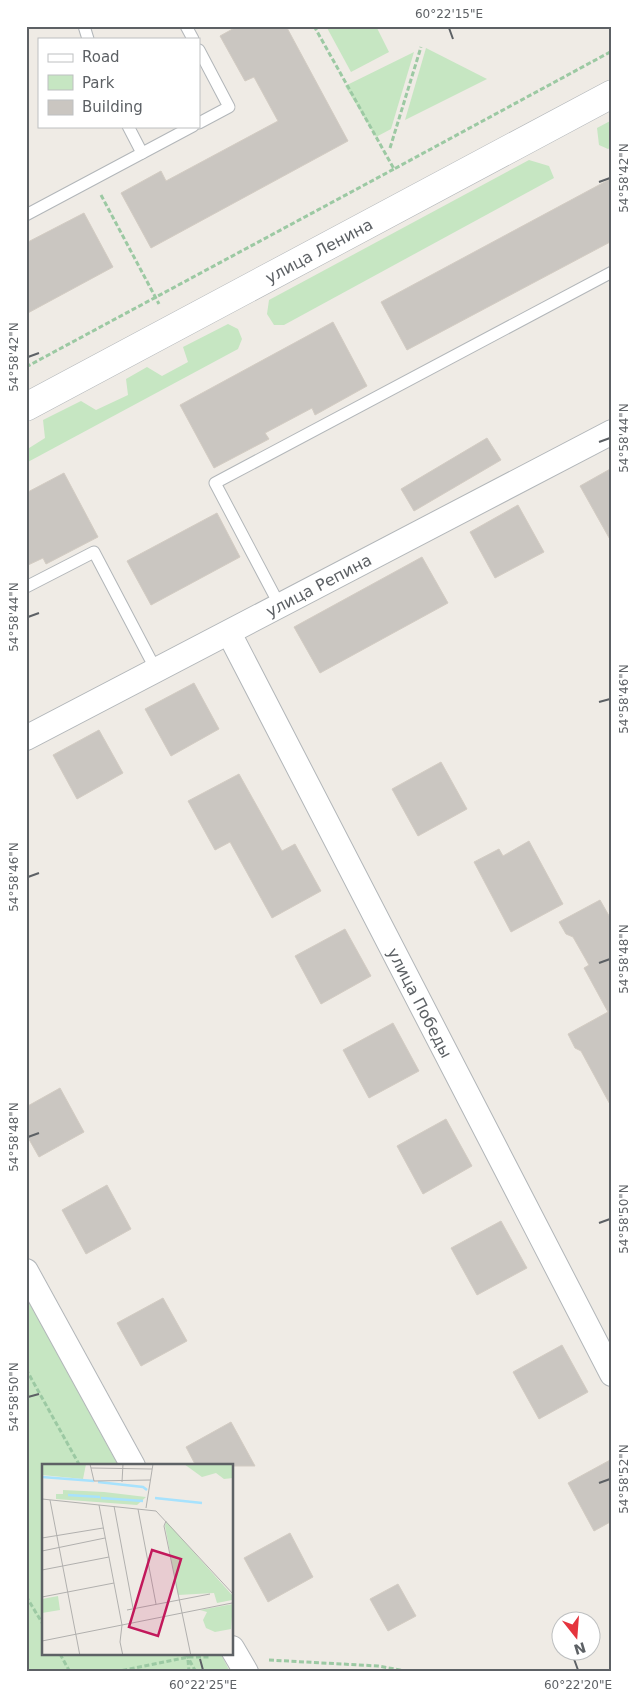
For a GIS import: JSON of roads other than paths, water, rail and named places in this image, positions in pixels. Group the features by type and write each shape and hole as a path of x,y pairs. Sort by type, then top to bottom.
{"street":[{"name":"улица Ленина","path":"26,407 612,94"},
{"name":"улица Репина","path":"26,738 612,432"},
{"name":"улица Победы","path":"229,632 612,1374"},
{"path":"26,1271 132,1464"}],"lane":[{"path":"84,26 88,38"},
{"path":"186,26 192,38"},
{"path":"200,52 229,107 200,122"},
{"path":"129,128 142,153"},
{"path":"26,215 189,128"},
{"path":"280,606 215,483 612,272"},
{"path":"26,587 94,552 156,670"}]}
